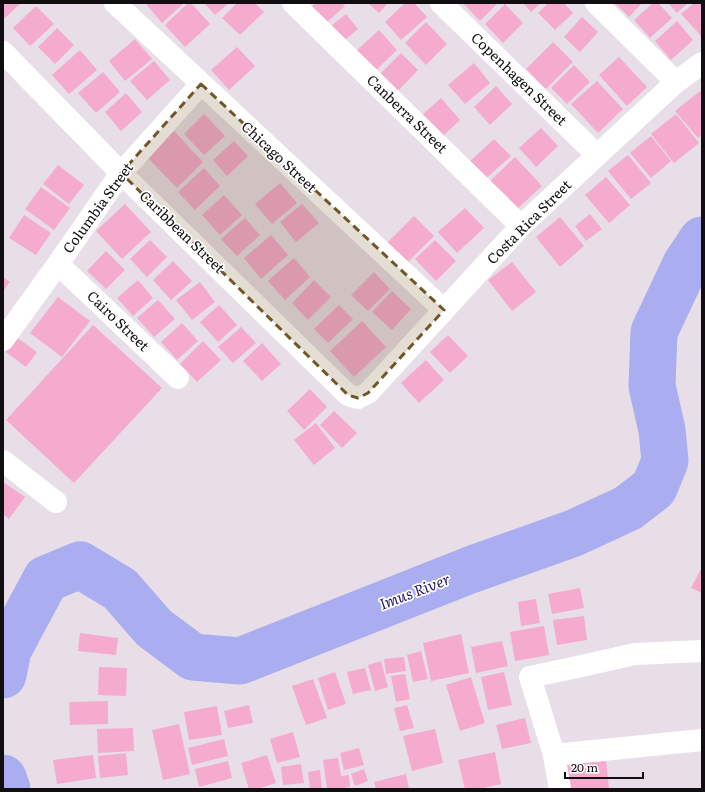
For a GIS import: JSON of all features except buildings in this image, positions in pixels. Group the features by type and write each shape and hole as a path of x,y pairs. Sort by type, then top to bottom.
{"street":[{"name":"Chicago Street","path":"115,3 444,310"},
{"name":"Canberra Street","path":"293,3 521,226"},
{"name":"Copenhagen Street","path":"441,3 597,156"},
{"path":"596,3 676,82"},
{"name":"Caribbean Street","path":"3,52 121,172 348,396 358,398 368,393"},
{"name":"Costa Rica Street","path":"368,393 521,226 676,82 702,63"},
{"name":"Columbia Street","path":"3,340 58,264 121,172 202,84"},
{"name":"Cairo Street","path":"58,264 178,378"},
{"path":"3,461 56,502"},
{"path":"560,789 554,755 530,677 635,654 702,651"},
{"path":"554,755 702,740"}],"highlighted area":[{"path":"201,84 444,310 368,393 358,398 348,395 121,173"}],"waterway":[{"name":"Imus River","path":"3,675 8,650 46,579 80,565 120,589 154,628 193,657 240,661 470,570 574,533 628,508 654,488 665,461 662,430 652,386 654,332 686,264 702,240"},
{"name":"Imus River","path":"3,778 7,789"}]}
